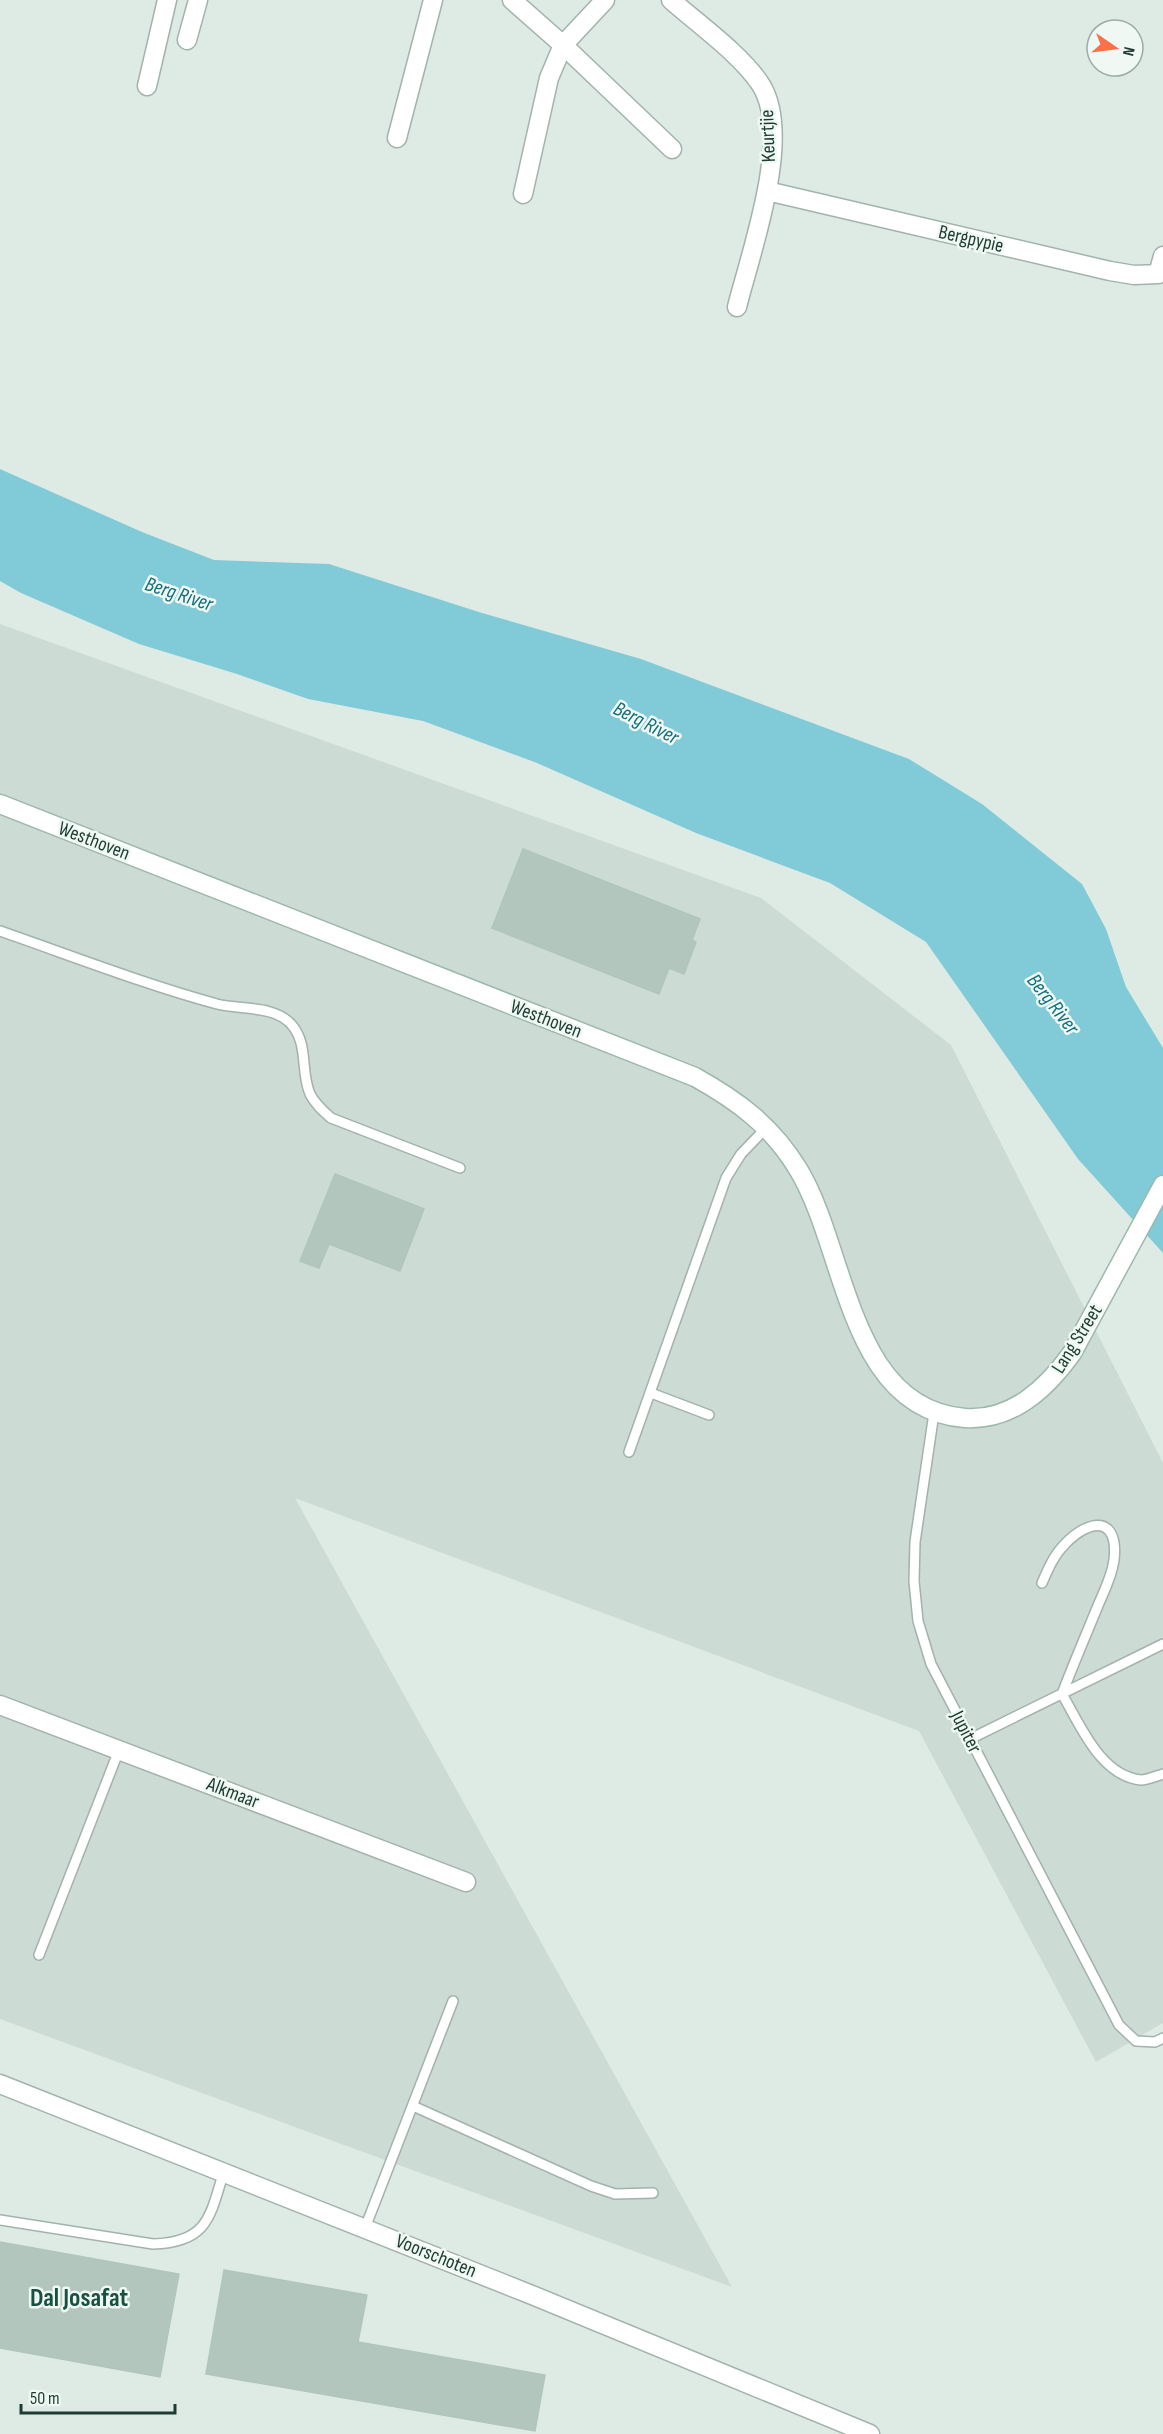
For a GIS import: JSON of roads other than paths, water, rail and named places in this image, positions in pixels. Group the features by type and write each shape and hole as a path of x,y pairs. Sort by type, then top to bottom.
{"street":[{"path":"147,86 167,0"},
{"path":"187,40 198,0"},
{"path":"397,138 432,0"},
{"path":"512,0 563,45 672,149"},
{"path":"523,194 549,78 563,45 605,0"},
{"name":"Keurtjie","path":"671,0 741,62 761,85 772,111 772,144 767,191 737,307"},
{"name":"Bergpypie","path":"767,191 1134,275 1160,277 1163,256"},
{"name":"Westhoven","path":"0,804 695,1077 730,1097 755,1116 798,1168 813,1196 864,1338 878,1365 893,1384 913,1401 934,1413"},
{"name":"Lang Street","path":"934,1413 973,1418 996,1415 1017,1407 1036,1394 1057,1374 1072,1353 1163,1185"},
{"name":"Alkmaar","path":"0,1705 466,1882"},
{"name":"Voorschoten","path":"0,2084 224,2171 870,2434"}],"lane":[{"path":"0,931 181,994 222,1005 272,1013 290,1023 300,1037 310,1093 318,1107 331,1118 460,1168"},
{"path":"629,1452 726,1178 741,1154 766,1128"},
{"path":"651,1393 709,1415"},
{"name":"Jupiter","path":"934,1413 915,1542 914,1581 918,1621 931,1664 1119,2025 1136,2041 1155,2042 1163,2038"},
{"path":"1042,1583 1055,1556 1065,1543 1083,1529 1094,1525 1101,1524 1107,1528 1112,1535 1114,1549 1110,1575 1062,1694"},
{"path":"970,1739 1163,1644"},
{"path":"1062,1694 1095,1749 1112,1768 1126,1776 1142,1780 1163,1774"},
{"path":"39,1955 119,1750"},
{"path":"365,2228 453,2001"},
{"path":"413,2106 591,2186 615,2194 652,2193"},
{"path":"0,2220 153,2244 175,2243 191,2237 203,2225 212,2211 224,2171"}],"water":[{"name":"Berg River","path":"0,469 142,532 214,560 329,564 482,613 641,659 909,759 982,804 1082,884 1106,929 1126,987 1163,1048 1163,1253 1078,1159 926,942 830,883 696,833 537,763 423,721 308,699 237,674 139,644 21,593 0,581"}],"district":[{"name":"Dal Josafat","path":"79,2298"}]}
